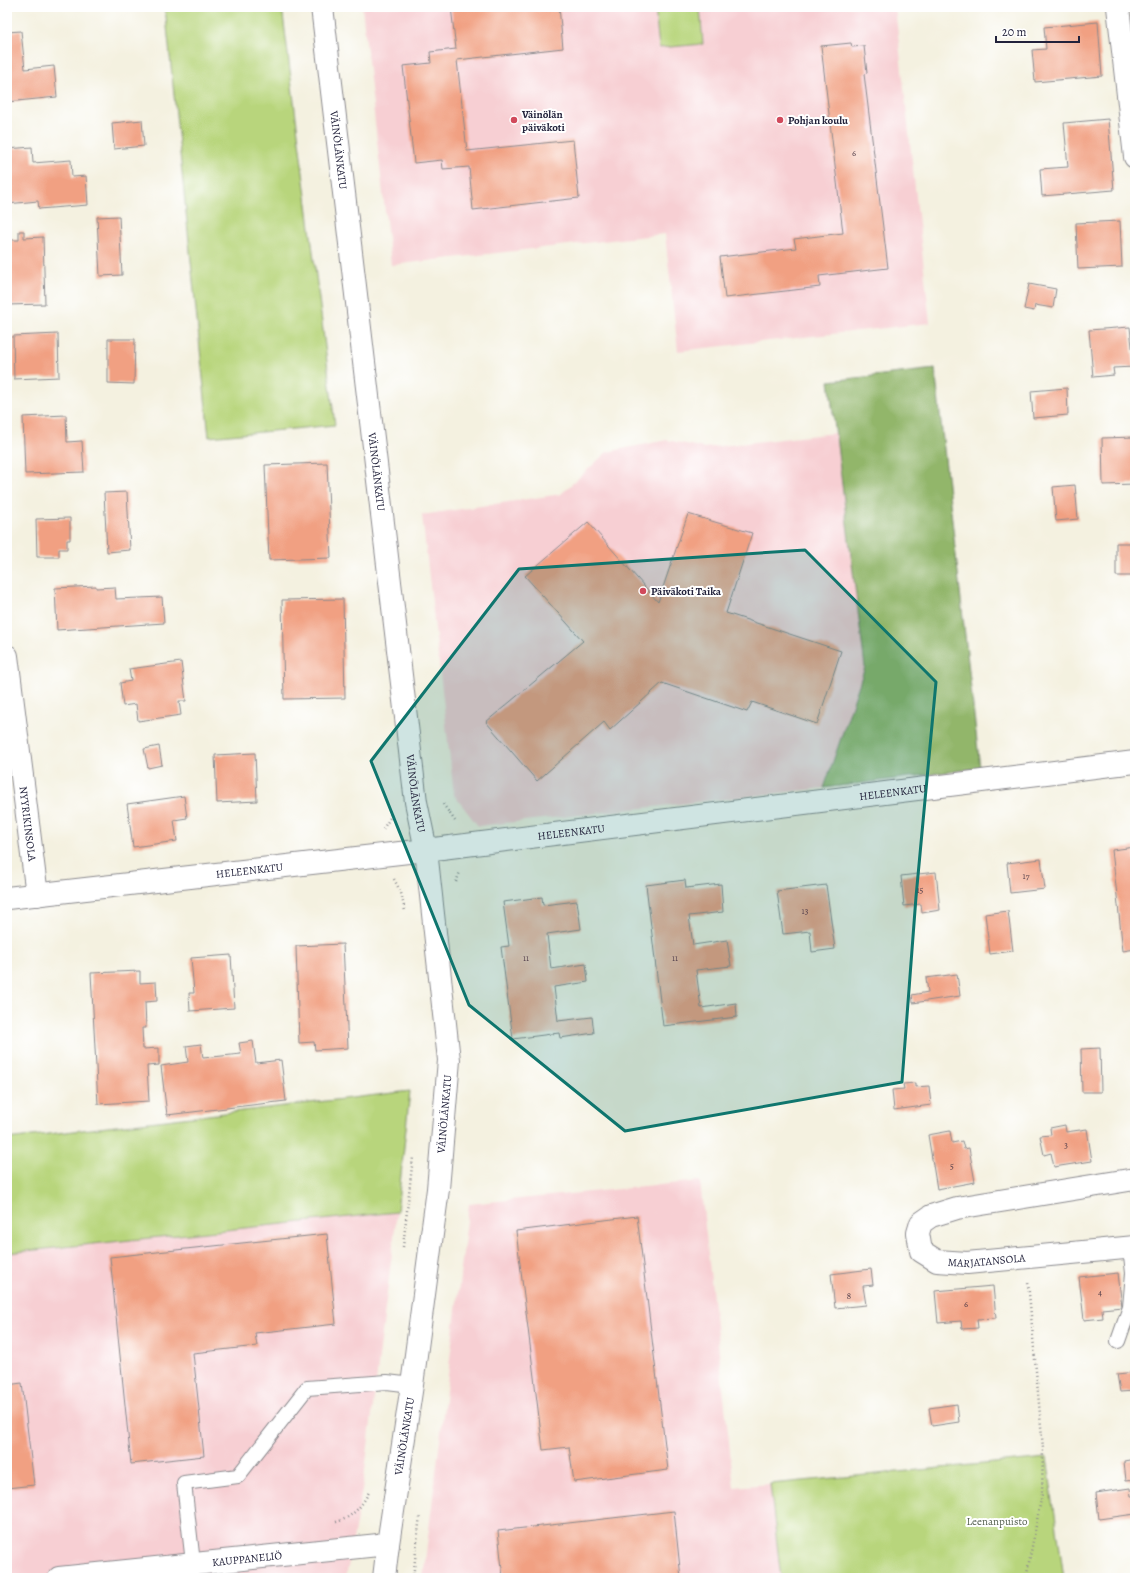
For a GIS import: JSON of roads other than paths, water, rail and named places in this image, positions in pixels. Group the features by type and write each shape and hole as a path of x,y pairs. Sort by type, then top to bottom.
{"street":[{"name":"VÄINÖLÄNKATU","path":"322,7 415,794 426,850 449,1060 438,1189 384,1578"},
{"path":"1118,7 1135,157"},
{"name":"NYYRIKINSOLA","path":"7,656 37,895"},
{"name":"HELEENKATU","path":"7,898 385,855 1135,762"},
{"name":"MARJATANSOLA","path":"1133,1247 967,1263 937,1261 921,1252 918,1233 921,1222 930,1216 957,1208 1135,1179"},
{"name":"KAUPPANELIÖ","path":"58,1578 388,1544"}],"lane":[{"path":"1118,1341 1130,1307 1133,1274 1133,1247"},
{"path":"193,1563 184,1482 238,1476 308,1388 387,1382 412,1385"}],"place":[{"name":"Väinölän päiväkoti","path":"514,120"},
{"name":"Pohjan koulu","path":"780,120"},
{"name":"Päiväkoti Taika","path":"643,591"}],"park label":[{"name":"Leenanpuisto","path":"997,1521"}]}
